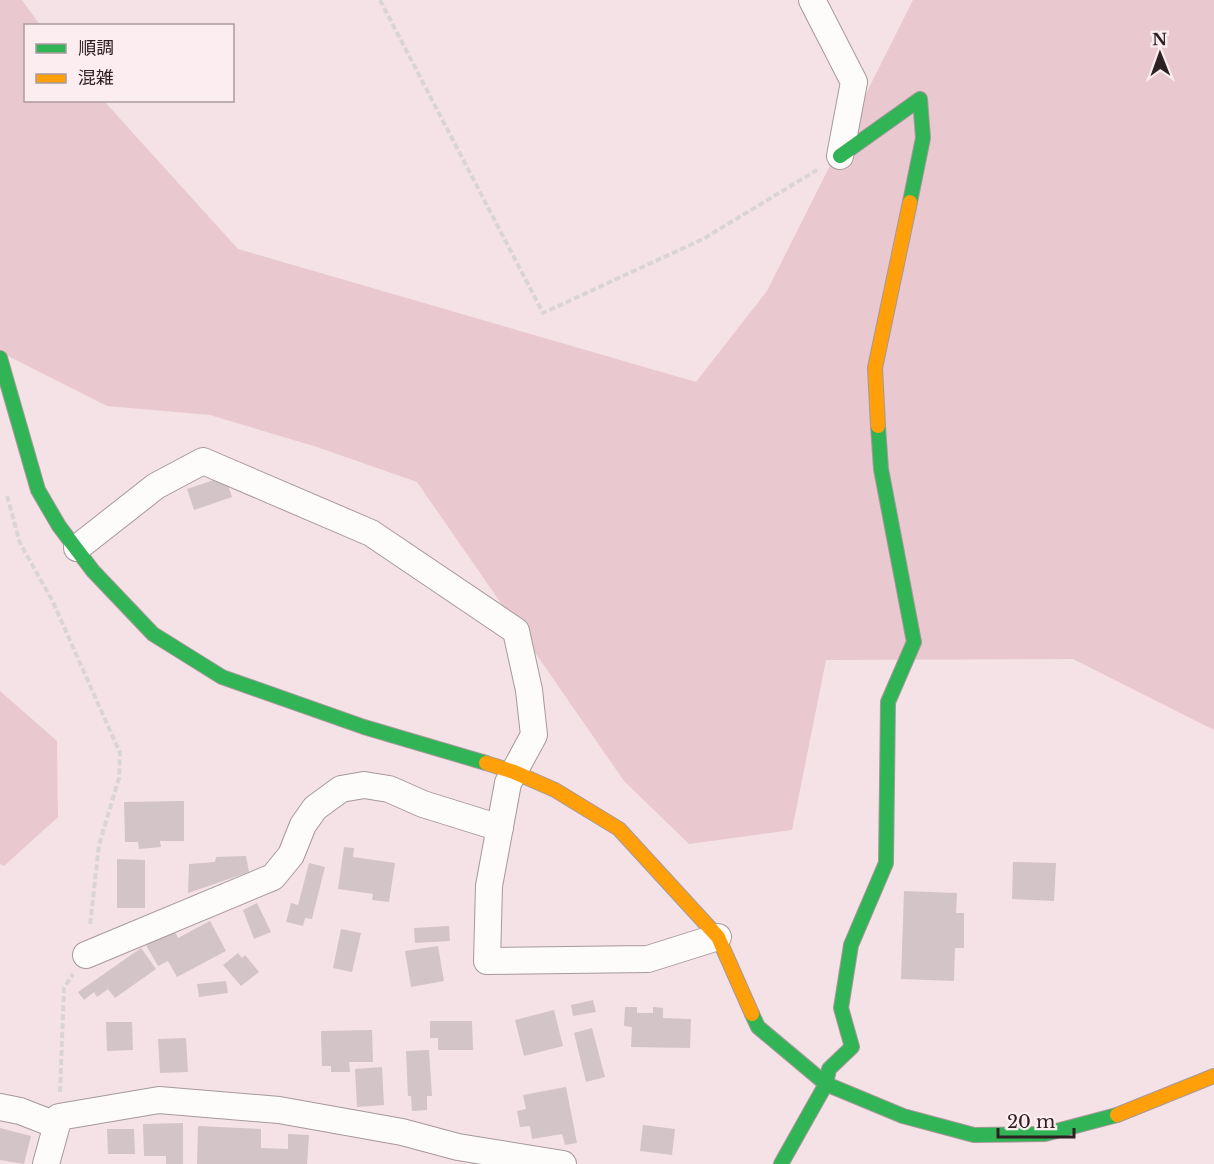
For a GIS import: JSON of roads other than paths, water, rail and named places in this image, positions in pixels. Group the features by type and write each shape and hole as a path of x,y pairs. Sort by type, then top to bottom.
{"street":[{"path":"812,0 854,82 840,156"},
{"path":"781,1164 826,1084 829,1069 852,1047 842,1008 851,945 886,862 888,702 914,642 881,469 874,368 923,138 920,99 840,156"},
{"path":"0,358 38,490 59,526 110,591 153,634 222,677 364,727 514,772 555,790 619,829 718,937 758,1027 826,1084 903,1116 974,1135 1014,1135 1045,1134 1102,1121 1214,1076"},
{"path":"77,548 156,486 203,461 371,533 516,631 530,690 534,735 508,783 489,886 487,961 648,959 718,937"},
{"path":"86,956 273,877 291,855 303,825 315,808 341,789 364,785 389,789 423,804 500,828"},
{"path":"0,1107 58,1121 159,1100 279,1110 402,1132 458,1147 562,1164"},
{"path":"46,1164 58,1121"}]}
